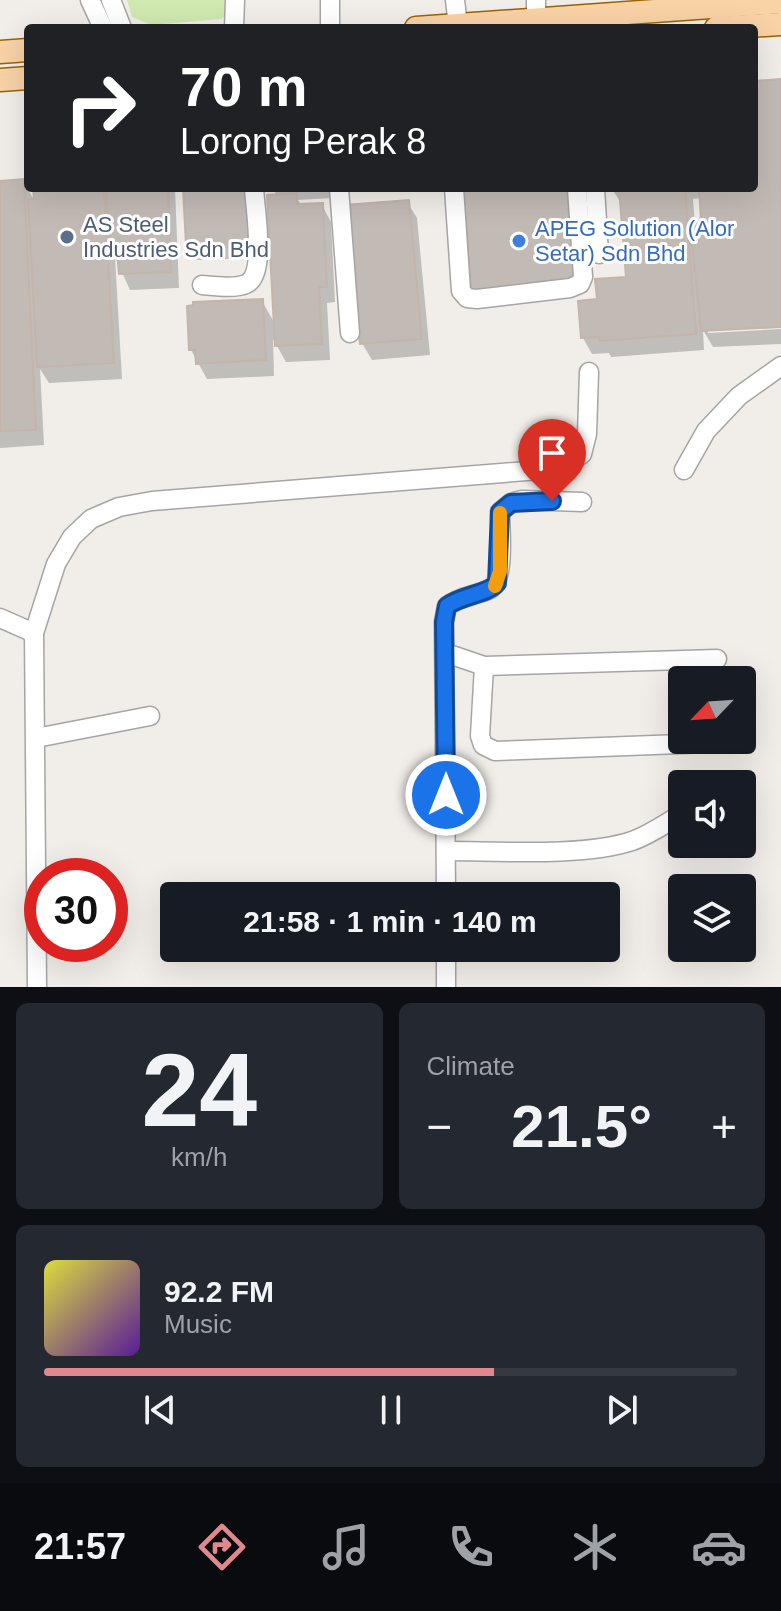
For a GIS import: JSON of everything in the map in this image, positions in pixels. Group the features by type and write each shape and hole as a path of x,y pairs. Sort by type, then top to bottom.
{"main road":[{"path":"712,12 781,2"},
{"path":"467,24 536,9 712,12 781,24"},
{"path":"0,52 24,50"},
{"path":"0,80 24,78"}],"street":[{"path":"90,0 101,24"},
{"path":"111,0 120,24"},
{"path":"234,0 234,24"},
{"path":"330,0 330,24"},
{"path":"455,0 458,24"},
{"path":"202,285 243,286 254,277 258,263 254,192"},
{"path":"339,192 350,333"},
{"path":"454,192 461,291 467,298 477,299 570,288 580,284 583,277 577,192"},
{"path":"595,192 599,254"},
{"path":"684,470 706,431 739,396 781,366"},
{"path":"37,987 34,633 56,564 72,537 91,519 119,507 152,501 552,469 582,454 587,434 589,372"},
{"path":"446,882 444,622 447,606 461,596 492,589 497,583 500,512 511,503 522,500 582,502"},
{"path":"0,618 34,633"},
{"path":"446,653 484,666 717,659"},
{"path":"484,666 480,736 483,745 495,751 668,744"},
{"path":"36,738 150,716"},
{"path":"446,851 580,849 621,844 668,822"},
{"path":"446,962 446,987"}],"green space":[{"path":"127,0 224,0 227,4 226,15 221,19 150,24 132,17"}],"building":[{"path":"781,79 781,327 701,331 690,223 701,222 699,192 758,192 758,81"},
{"path":"24,179 36,430 0,431 0,181"},
{"path":"33,192 104,192 114,363 37,367 28,199 34,199"},
{"path":"106,192 168,192 171,272 119,274 117,252 110,252"},
{"path":"183,192 247,192 250,242 186,245"},
{"name":"APEG Solution (Alor Setar) Sdn Bhd","path":"457,192 567,192 574,282 471,290 464,199 457,200"},
{"path":"619,192 685,192 696,334 600,341 599,337 581,338 578,301 597,299 595,279 626,277"},
{"path":"297,193 297,204 323,203 327,287 319,287 322,344 275,346 267,195"},
{"path":"409,200 422,339 360,344 345,205"},
{"path":"263,299 266,360 196,364 195,350 189,350 187,306 193,305 193,302"}],"slow traffic":[{"path":"495,586 500,571 500,513"}],"place":[{"name":"AS Steel Industries Sdn Bhd","path":"67,237"},
{"name":"APEG Solution (Alor Setar) Sdn Bhd","path":"519,241"}],"route":[{"path":"446,795 444,622 447,606 461,596 492,589 497,583 500,571 500,512 511,503 522,500 552,501"}]}
